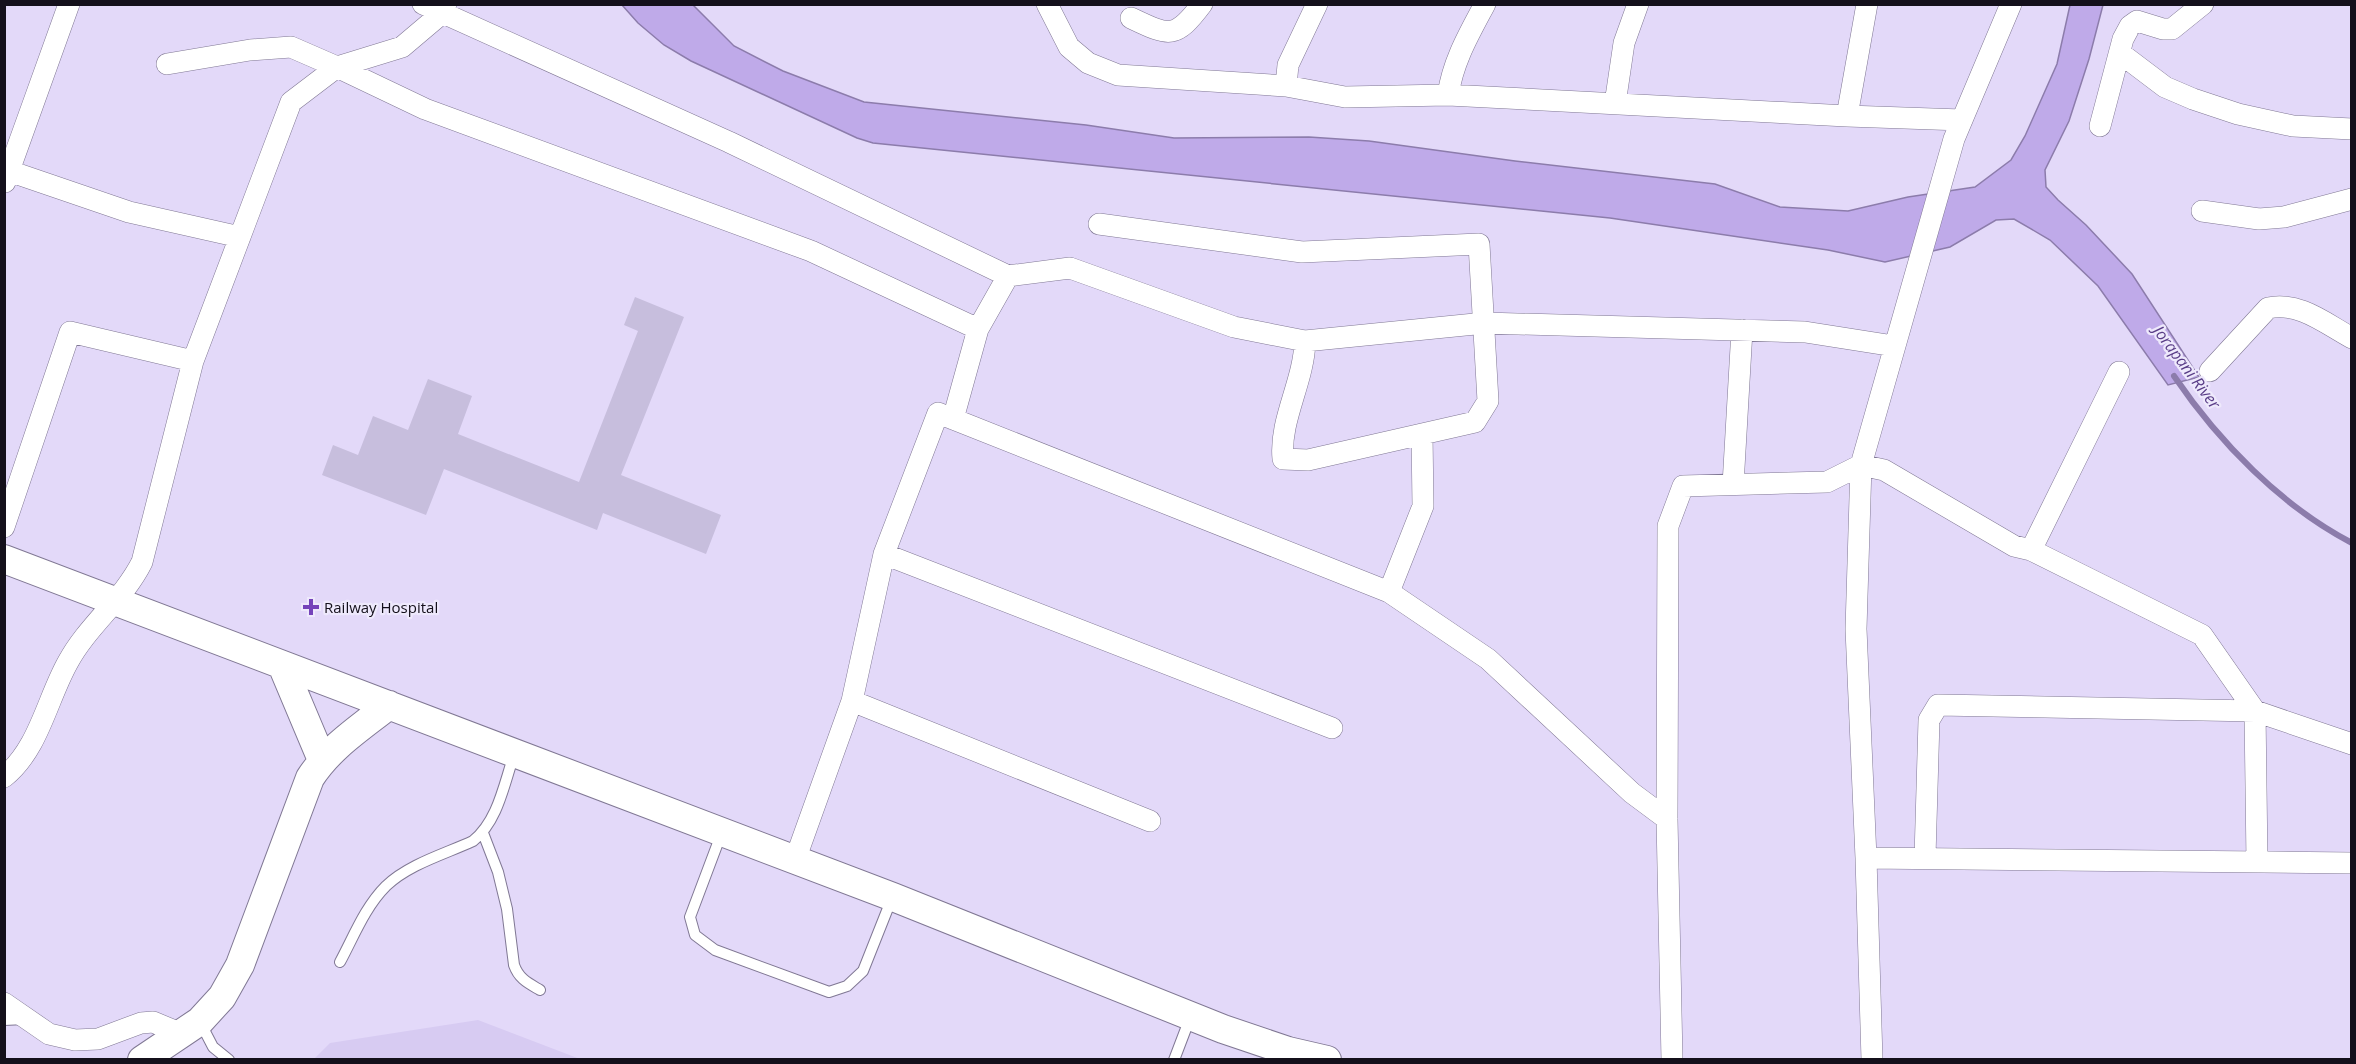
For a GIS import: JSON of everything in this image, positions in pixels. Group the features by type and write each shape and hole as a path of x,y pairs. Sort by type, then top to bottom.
{"main road":[{"path":"4,559 893,897 1255,1041 1327,1059"},
{"path":"282,665 321,760"},
{"path":"142,1059 191,1028 222,997 240,965 310,778 321,760 336,746 389,705"}],"street":[{"path":"69,4 7,177 129,212 240,237"},
{"path":"1047,4 1069,47 1088,63 1118,75 1286,86 1345,97 1448,95 1847,116 1958,130"},
{"path":"1131,18 1156,30 1169,32 1182,28 1202,4"},
{"path":"1448,95 1455,63 1485,4"},
{"path":"1615,104 1624,43 1638,4"},
{"path":"1847,116 1867,4"},
{"path":"1872,1059 1856,629 1861,465 1912,281 1958,130 2011,4"},
{"path":"2100,126 2130,26 2137,21 2163,30 2172,29 2203,4"},
{"path":"1286,86 1288,66 1310,6"},
{"path":"4,777 23,759 68,661 81,641 132,583 142,562 193,361 291,102 337,67 402,47 437,8 729,142 1008,276 1070,268 1234,327 1305,340 1485,323 1805,332 1894,346"},
{"path":"166,64 250,50 291,47 425,109 811,251 978,329"},
{"path":"2120,54 2164,87 2238,114 2293,126 2352,129"},
{"path":"2202,211 2259,219 2284,217 2352,198"},
{"path":"1099,224 1302,252 1479,244 1488,400 1475,422 1308,460 1283,459 1281,442 1305,361 1305,340"},
{"path":"953,419 978,329 1008,276"},
{"path":"2210,371 2268,308 2292,307 2352,338"},
{"path":"1733,485 1742,330"},
{"path":"4,527 70,332 193,361"},
{"path":"2031,550 2119,372"},
{"path":"795,860 852,701 884,554 938,413 1389,592 1488,659 1632,794 1667,819"},
{"path":"1389,592 1423,506 1422,434"},
{"path":"1672,1059 1667,819 1668,526 1683,486 1827,482 1861,465 1884,470 2014,546 2031,550 2202,635 2255,711 2257,862"},
{"path":"884,554 1332,728"},
{"path":"852,701 1150,822"},
{"path":"1925,858 1929,720 1938,705 2255,711 2352,744"},
{"path":"1866,858 2352,863"},
{"path":"4,1003 49,1034 75,1040 98,1039 141,1023 191,1028"}],"lane":[{"path":"340,962 364,916 388,885 406,872 473,841 483,833 496,809 515,753"},
{"path":"722,832 690,917 695,935 715,950 829,992 847,986 863,971 893,897"},
{"path":"483,833 498,872 514,965 524,981 540,990"},
{"path":"1174,1059 1191,1015"},
{"path":"4,1020 28,1019"},
{"path":"191,1028 229,1059"}],"shaded area":[{"path":"478,1020 580,1059 314,1059 330,1043"}],"water":[{"path":"622,5 693,5 734,46 783,71 864,102 1086,125 1174,138 1309,137 1369,141 1515,161 1715,184 1780,207 1848,211 1908,197 1975,187 2011,160 2025,136 2057,64 2070,5 2103,5 2069,121 2045,170 2046,187 2132,274 2199,377 2168,385 2098,286 2050,240 2014,219 1996,220 1950,247 1885,262 1828,250 1610,218 873,143 857,138 691,61 664,45 638,23"}],"building":[{"path":"635,297 684,317 621,475 721,515 706,554 603,513 597,530 444,469 426,515 322,475 333,445 358,455 373,416 408,430 428,379 472,396 458,434 579,482 638,331 624,325"}],"waterway":[{"name":"Jorapani River","path":"2174,376 2211,425 2253,470 2301,511 2352,543"}],"place":[{"name":"Railway Hospital","path":"311,607"}]}
